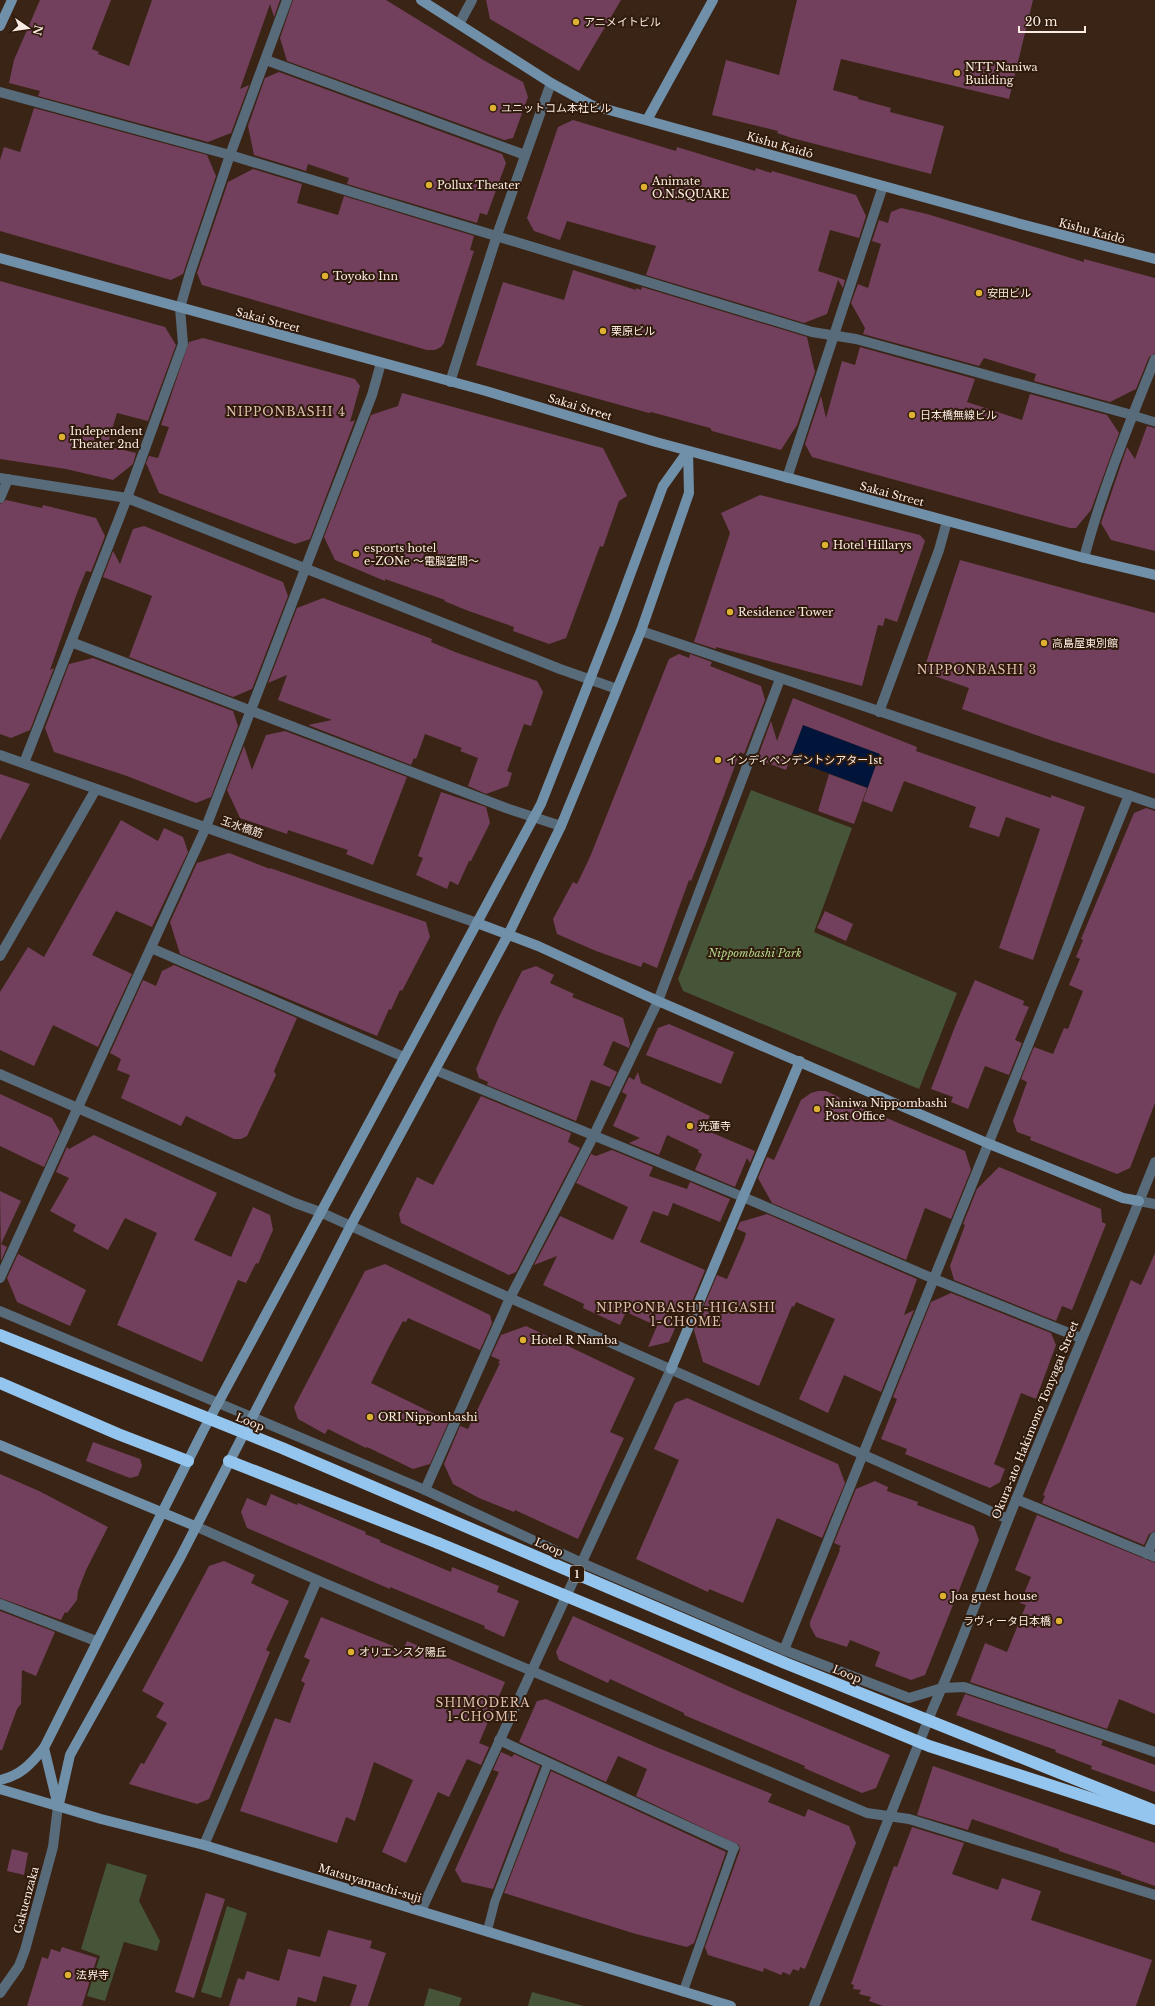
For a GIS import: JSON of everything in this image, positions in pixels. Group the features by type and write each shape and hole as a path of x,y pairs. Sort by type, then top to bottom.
{"highway":[{"name":"Loop","path":"0,1335 282,1448 785,1663 1155,1811"},
{"path":"0,1383 118,1434 188,1461"},
{"path":"229,1461 438,1543 930,1746 1155,1819"}],"street":[{"path":"0,26 12,0"},
{"path":"24,763 127,498 183,344 180,308 190,273 230,155 287,0"},
{"name":"Kishu Kaidō","path":"421,0 551,83 591,105 883,186 1155,259"},
{"path":"459,24 472,0"},
{"path":"647,120 713,0"},
{"path":"266,60 525,155"},
{"path":"450,382 497,235 551,83"},
{"path":"0,92 230,155 812,332 856,339 1132,415"},
{"path":"787,478 883,186"},
{"name":"Sakai Street","path":"0,258 450,382 688,451 1084,558 1155,575"},
{"path":"1084,558 1093,525 1132,415 1152,376 1155,359"},
{"path":"0,1278 206,827 252,711 372,395 381,363"},
{"path":"58,1806 70,1755 180,1558 195,1526 350,1227 508,935 561,826 641,631 689,493 688,451"},
{"path":"0,1780 22,1772 33,1762 44,1748 96,1641 218,1402 541,804 663,486 688,451"},
{"path":"0,498 4,478 127,498 305,569 618,689"},
{"path":"879,712 939,550 947,521"},
{"path":"641,631 1155,804"},
{"path":"71,642 561,826"},
{"path":"425,1490 510,1298 594,1134 658,1001 780,679"},
{"name":"玉水橋筋","path":"0,755 476,923"},
{"path":"0,956 96,789"},
{"path":"784,1650 934,1279 987,1143 1129,795"},
{"path":"476,923 538,946 658,1001 987,1143 1123,1198 1155,1204"},
{"path":"151,948 404,1057"},
{"path":"421,1911 671,1369 800,1061"},
{"path":"435,1070 594,1134 934,1279 1081,1338"},
{"path":"0,1074 295,1203 320,1212 350,1227 1008,1519"},
{"name":"Okura-ato Hakimono Tonyagai Street","path":"814,2006 1081,1338 1155,1162"},
{"path":"0,1311 425,1490 582,1563 784,1650 909,1698 942,1688 964,1687 1155,1752"},
{"path":"0,1445 195,1526 317,1580 867,1813 909,1819 1155,1895"},
{"path":"1016,1500 1151,1555 1155,1537"},
{"path":"204,1845 317,1580"},
{"path":"0,1604 96,1641"},
{"path":"499,1740 734,1848"},
{"path":"44,1748 58,1806"},
{"name":"Matsuyamachi-suji","path":"0,1789 204,1845 731,2006"},
{"name":"Gakuenzaka","path":"0,1993 19,1966 25,1950 53,1847 58,1806"}],"lane":[{"path":"1132,415 1155,422"},
{"path":"487,1932 495,1901 548,1763"},
{"path":"683,1992 734,1848"}],"green space":[{"name":"Nippombashi Park","path":"751,790 852,828 814,932 957,993 919,1089 683,991 678,979"},
{"path":"107,1863 147,1875 139,1901 160,1941 157,1951 124,1942 105,2001 87,1996 100,1956 81,1949"},
{"path":"227,1906 247,1913 221,1998 201,1992"},
{"path":"429,1988 462,1998 459,2006 424,2006"},
{"path":"532,1992 584,2006 528,2006"}],"water":[{"path":"803,725 880,754 868,788 790,759"}],"building":[{"path":"40,0 111,0 92,49 99,52 98,54 129,66 152,0 280,0 274,17 270,4 240,89 249,85 231,133 208,142 38,96 40,91 9,83 14,60"},
{"path":"293,0 386,0 485,61 523,82 528,97 513,138 504,140 287,61 280,38"},
{"name":"アニメイトビル","path":"486,0 621,0 579,71 490,19"},
{"path":"797,0 1033,0 1009,99 841,59 833,90 891,108 890,112 944,126 931,174 792,138 777,133 778,131 712,115 726,60 779,75"},
{"path":"279,72 502,154 506,163 487,215 480,213 477,223 347,184 349,178 308,164 306,171 254,155 248,126 265,78"},
{"path":"34,108 207,155 216,176 183,274 171,280 0,231 0,160 4,147 20,152"},
{"path":"573,120 676,151 677,147 755,171 756,168 771,173 772,171 856,195 866,216 859,238 830,230 818,271 845,280 843,288 838,280 827,314 804,323 646,275 656,246 567,221 560,240 534,231 527,218 558,127"},
{"path":"253,169 302,184 297,203 338,215 344,196 474,236 470,250 474,251 444,343 441,347 435,350 427,350 202,285 197,273 228,182"},
{"path":"901,208 927,214 1084,262 1084,259 1155,278 1155,353 1149,357 1136,389 1110,402 1034,381 1036,374 984,358 979,366 863,334 865,328 851,303 858,284 868,288 881,244 872,241 879,220 888,223 891,212"},
{"path":"573,270 636,290 636,288 641,290 642,287 807,337 815,372 797,425 781,450 712,431 710,428 651,412 649,413 476,365 503,282 564,300"},
{"path":"0,281 165,327 176,345 148,421 117,413 107,446 136,453 133,464 113,480 66,469 0,459"},
{"path":"203,338 355,379 360,386 350,422 355,420 310,539 295,544 159,493 146,463 149,456 158,458 169,427 161,425 189,342"},
{"path":"860,347 975,379 967,402 1022,420 1030,394 1107,415 1119,433 1091,510 1076,528 1070,528 812,457 805,444 821,396 826,418 842,361 855,365"},
{"path":"402,393 603,448 627,496 619,501 603,547 600,546 566,638 549,644 513,631 514,627 466,610 444,601 445,600 385,579 385,581 335,560 324,537 371,415 398,406"},
{"path":"1147,426 1155,428 1155,551 1111,540 1101,523 1127,447 1135,459"},
{"path":"760,495 920,535 925,541 897,622 885,618 883,626 878,625 862,686 694,642 730,533 721,513"},
{"path":"6,500 42,508 43,505 96,518 105,536 91,572 86,571 77,593 50,670 54,668 30,730 11,738 0,734 0,504"},
{"path":"144,526 283,582 288,596 252,689 233,697 129,657 152,596 103,577 113,551 120,564 133,529"},
{"name":"高島屋東別館","path":"960,560 1155,613 1155,774 1050,740 962,709 969,688 923,672"},
{"path":"323,598 432,639 431,642 455,652 537,681 543,692 531,726 524,724 507,771 512,773 508,786 486,794 468,786 478,758 460,751 462,748 425,734 416,759 414,758 411,765 308,725 332,720 278,700 287,675 268,683 297,608"},
{"path":"679,654 689,658 690,654 712,662 710,666 761,686 765,700 744,754 740,752 706,844 691,881 689,880 657,968 643,962 641,967 596,951 557,934 553,919 573,882 577,884 590,857 669,659"},
{"path":"93,658 233,711 238,726 211,797 196,803 127,776 54,752 45,728 69,664"},
{"path":"793,698 917,747 916,751 1051,798 1051,795 1085,807 1033,960 999,948 1040,829 1006,817 999,837 969,827 976,807 904,781 892,812 863,801 880,754 803,725 786,770 757,759 771,721 777,741"},
{"path":"285,731 407,777 373,865 346,854 348,850 288,830 287,834 240,818 227,790 244,746 252,770 266,735"},
{"path":"0,774 30,784 0,840"},
{"path":"829,774 867,788 854,824 818,811"},
{"path":"441,792 486,807 490,823 471,861 469,861 458,885 450,881 447,889 416,875 423,858 418,856"},
{"path":"1146,808 1155,811 1155,1103 1130,1168 1117,1174 1030,1140 1031,1137 1017,1132 1013,1121 1027,1082 1021,1079 1034,1047 1053,1054 1064,1028 1068,1029 1083,991 1069,985 1080,959 1076,957 1083,940 1081,939 1134,813"},
{"path":"121,820 158,841 164,828 183,837 188,852 152,927 116,911 92,955 132,974 98,1047 53,1025 34,1066 0,1050 0,992 28,947 44,957"},
{"path":"229,853 270,869 426,922 430,937 402,991 400,990 391,1010 389,1009 377,1036 180,954 170,922 197,863"},
{"path":"825,911 853,924 846,941 817,928"},
{"path":"174,965 297,1018 274,1071 276,1075 247,1136 241,1139 234,1139 186,1116 181,1126 121,1098 130,1075 117,1070 121,1059 110,1053 143,980 156,986 162,971"},
{"path":"536,966 554,975 550,983 574,994 572,997 623,1018 630,1044 629,1048 613,1041 603,1065 617,1072 610,1087 591,1080 576,1121 487,1085 488,1082 479,1078 476,1069 498,1019 522,971"},
{"path":"975,980 1024,1001 1023,1005 1029,1007 1015,1040 1022,1043 1009,1075 985,1066 968,1109 951,1102 953,1097 931,1089"},
{"path":"669,1024 734,1052 721,1084 646,1055 658,1028"},
{"path":"638,1072 641,1083 710,1116 703,1129 755,1151 750,1163 747,1158 735,1187 695,1170 702,1154 698,1152 699,1150 667,1135 659,1155 629,1143 640,1138 613,1126 627,1095 622,1092 629,1077 634,1080"},
{"path":"826,1091 839,1098 965,1151 971,1170 951,1219 925,1208 906,1260 772,1203 758,1178 767,1157 774,1160 801,1100 811,1093"},
{"path":"0,1094 52,1118 60,1132 44,1167 0,1146"},
{"path":"481,1096 571,1133 568,1142 580,1148 516,1272 509,1275 401,1223 399,1214 417,1177 433,1185"},
{"path":"94,1135 217,1193 194,1240 231,1257 253,1207 270,1215 273,1230 258,1264 256,1263 246,1283 238,1280 202,1362 117,1325 157,1233 125,1218 108,1250 73,1231 76,1225 50,1211 69,1178 56,1172 67,1147 69,1149"},
{"path":"612,1150 653,1167 649,1176 687,1189 690,1182 730,1199 720,1222 673,1203 668,1216 653,1211 640,1242 705,1270 689,1309 687,1301 669,1342 648,1347 657,1326 626,1312 620,1325 583,1308 584,1304 543,1285 557,1256 534,1265 560,1216 613,1240 628,1207 576,1183 591,1154 596,1156"},
{"path":"999,1167 1101,1209 1102,1222 1106,1224 1072,1310 1062,1306 1056,1321 954,1280 950,1266 965,1225 963,1224 977,1189"},
{"path":"0,1191 21,1201 1,1244 7,1247 1,1261"},
{"path":"767,1214 917,1279 904,1315 914,1310 881,1392 844,1375 828,1413 799,1399 835,1319 796,1302 794,1307 792,1306 759,1386 703,1362 694,1330 717,1275 727,1279 744,1240 746,1233 737,1229 740,1222"},
{"path":"1155,1253 1155,1531 1149,1534 1144,1545 1042,1503 1045,1496 1043,1495 1131,1280 1141,1285"},
{"path":"18,1254 86,1290 70,1326 17,1302 7,1278"},
{"path":"385,1264 490,1315 492,1323 480,1350 408,1318 406,1322 403,1321 391,1343 371,1383 449,1421 430,1464 413,1469 328,1429 325,1434 298,1419 294,1407 365,1271"},
{"path":"951,1293 1051,1333 1056,1345 1036,1399 1021,1393 994,1464 1005,1469 1000,1482 990,1488 905,1454 907,1449 881,1439 897,1399 893,1397 931,1302"},
{"path":"526,1326 635,1378 610,1432 624,1438 578,1539 515,1510 514,1512 479,1498 453,1484 444,1464 460,1426 468,1429 500,1363 498,1363 500,1360 491,1356 501,1335"},
{"path":"687,1398 838,1464 845,1483 822,1538 777,1518 743,1603 709,1589 708,1592 636,1559 679,1460 654,1449 675,1403"},
{"path":"93,1442 140,1459 142,1466 138,1476 130,1478 86,1461"},
{"path":"0,1474 39,1491 108,1527 86,1570 78,1591 77,1600 67,1613 65,1612 61,1620 0,1598"},
{"path":"875,1481 888,1487 887,1491 918,1502 917,1505 974,1526 979,1540 925,1675 911,1680 875,1666 880,1652 850,1640 847,1647 816,1637 810,1626 810,1622 840,1550 839,1549 841,1546 834,1543 856,1489"},
{"path":"271,1494 297,1505 298,1503 366,1532 365,1534 380,1540 380,1542 451,1572 452,1567 499,1586 497,1592 519,1601 504,1637 484,1628 485,1626 390,1587 390,1589 247,1528 241,1512 247,1498 266,1506"},
{"path":"1037,1515 1155,1563 1155,1714 1119,1699 1107,1729 970,1682 985,1643 1007,1652 1026,1605 1020,1603 1031,1577 1015,1570"},
{"path":"224,1561 255,1575 251,1583 289,1601 266,1650 270,1652 209,1799 197,1804 129,1784 141,1763 144,1764 167,1723 156,1717 164,1703 142,1691 209,1566"},
{"path":"0,1611 55,1632 36,1676 22,1670 21,1704 17,1709 2,1750 0,1750"},
{"path":"573,1616 743,1693 890,1755 876,1788 862,1793 804,1768 805,1766 684,1715 684,1713 610,1679 608,1683 559,1660 556,1652"},
{"path":"321,1617 403,1650 407,1641 505,1682 479,1743 489,1747 481,1765 467,1759 449,1797 438,1792 406,1863 382,1852 413,1780 374,1762 355,1821 346,1817 337,1843 240,1811 275,1718 290,1723 305,1683 301,1681 310,1660 304,1657"},
{"path":"965,1694 1103,1741 1101,1745 1155,1765 1155,1792 1091,1769 1092,1766 1055,1752 1056,1750 956,1715"},
{"path":"546,1699 656,1747 772,1794 768,1802 805,1817 808,1809 849,1826 856,1843 805,1969 800,1967 799,1971 793,1969 790,1975 783,1972 781,1975 764,1968 763,1972 708,1955 705,1947 740,1850 739,1845 636,1796 647,1769 618,1756 606,1782 519,1742 537,1701"},
{"path":"501,1752 512,1757 514,1754 540,1766 493,1889 462,1882 455,1870 499,1772 493,1770"},
{"path":"933,1766 1155,1843 1155,1886 1121,1874 1121,1872 1059,1851 1059,1849 972,1819 968,1830 917,1815"},
{"path":"551,1771 726,1852 694,1943 687,1947 636,1934 504,1893"},
{"path":"912,1827 964,1843 952,1874 998,1890 1002,1878 1041,1891 1031,1920 1152,1960 1136,2006 883,2006 869,2001 871,1997 859,1994 861,1990 853,1989 854,1985 851,1984 894,1866 897,1867"},
{"path":"12,1849 28,1853 24,1875 7,1871"},
{"path":"206,1893 225,1899 194,1998 175,1992"},
{"path":"328,1930 372,1941 370,1948 386,1953 368,2006 350,2006 357,1985 323,1976 316,2002 298,1997 296,2006 229,2006 238,1978 244,1980 247,1971 279,1981 288,1949 320,1957"},
{"path":"62,1947 97,1958 82,2006 27,2006 42,1957 48,1959 51,1949 60,1952"}],"place":[{"name":"アニメイトビル","path":"576,22"},
{"name":"NTT Naniwa Building","path":"957,73"},
{"name":"ユニットコム本社ビル","path":"493,108"},
{"name":"Pollux Theater","path":"429,185"},
{"name":"Animate O.N.SQUARE","path":"644,187"},
{"name":"Toyoko Inn","path":"325,276"},
{"name":"安田ビル","path":"979,293"},
{"name":"栗原ビル","path":"603,331"},
{"name":"日本橋無線ビル","path":"912,415"},
{"name":"Independent Theater 2nd","path":"62,437"},
{"name":"Hotel Hillarys","path":"825,545"},
{"name":"esports hotel e-ZONe ～電脳空間～","path":"356,554"},
{"name":"Residence Tower","path":"730,612"},
{"name":"高島屋東別館","path":"1044,643"},
{"name":"インディペンデントシアター1st","path":"718,760"},
{"name":"Naniwa Nippombashi Post Office","path":"817,1109"},
{"name":"光蓮寺","path":"690,1126"},
{"name":"Hotel R Namba","path":"523,1340"},
{"name":"ORI Nipponbashi","path":"370,1417"},
{"name":"Joa guest house","path":"943,1596"},
{"name":"ラヴィータ日本橋","path":"1059,1621"},
{"name":"オリエンス夕陽丘","path":"351,1652"},
{"name":"法界寺","path":"68,1975"}],"district":[{"name":"NIPPONBASHI 4","path":"286,411"},
{"name":"NIPPONBASHI 3","path":"977,669"},
{"name":"NIPPONBASHI-HIGASHI 1-CHOME","path":"686,1314"},
{"name":"SHIMODERA 1-CHOME","path":"483,1709"}]}
